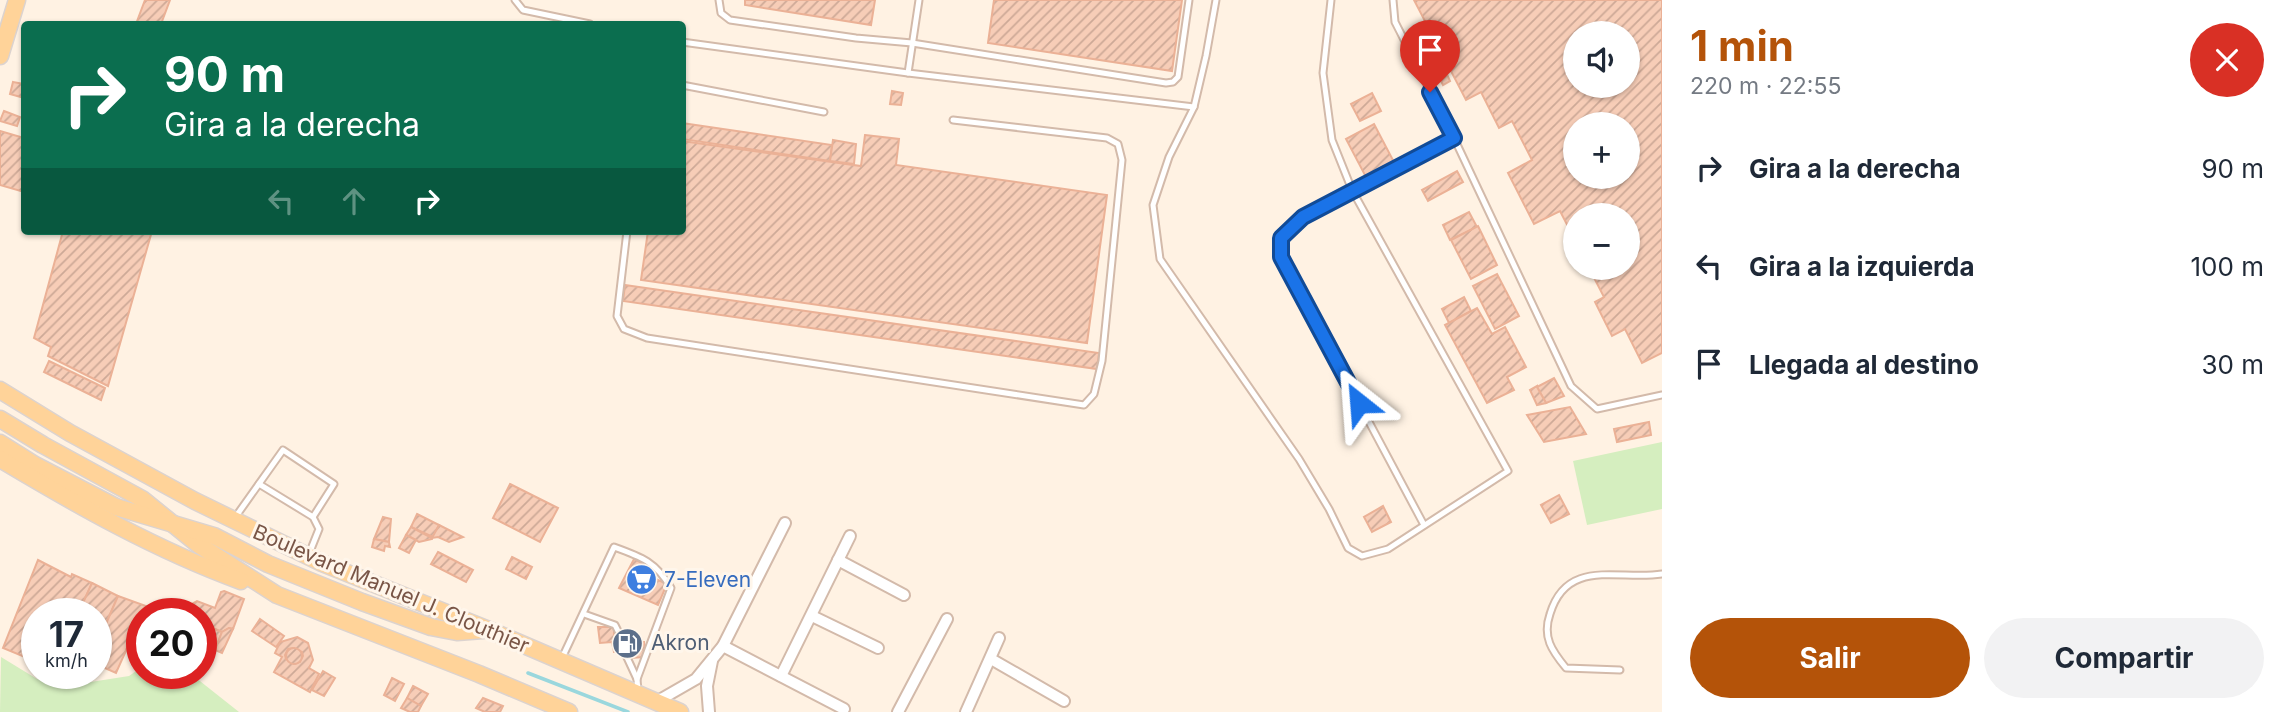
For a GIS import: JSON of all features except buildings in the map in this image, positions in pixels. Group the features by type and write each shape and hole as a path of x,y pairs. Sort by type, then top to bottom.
{"main road":[{"path":"0,56 17,0"},
{"name":"Boulevard Manuel J. Clouthier","path":"0,390 70,433 233,520 307,556 561,661 638,687 656,702 680,712"},
{"name":"Boulevard Manuel J. Clouthier","path":"0,419 142,499 219,558 277,595 569,712"},
{"path":"0,443 34,465 116,507 214,536 268,564 392,614 431,627 457,632 489,630"},
{"path":"0,460 72,502 155,544 277,595"}],"street":[{"path":"656,702 696,679 723,646 785,523"},
{"path":"781,676 850,536"},
{"path":"838,560 904,595"},
{"path":"811,616 878,648"},
{"path":"898,712 947,619"},
{"path":"966,712 999,638"},
{"path":"723,646 844,709"},
{"path":"709,712 708,686 713,658"},
{"path":"991,659 1064,701"}],"lane":[{"path":"515,0 523,10 576,21"},
{"path":"719,0 721,13 730,20 912,43 1173,82 1178,77 1189,0"},
{"path":"908,73 919,0"},
{"path":"1216,0 1194,107 1169,157 1153,205 1160,259 1299,459 1329,509 1348,548 1362,556 1388,549 1508,471 1352,190 1332,140 1323,73 1331,0"},
{"path":"1393,0 1395,22 1454,138 1572,386 1597,409 1662,395"},
{"path":"686,43 908,73 1194,107"},
{"path":"686,86 824,112"},
{"path":"627,235 617,316 624,329 647,338 1084,405 1094,394 1102,361 1122,160 1118,144 1107,138 953,120"},
{"path":"1424,525 1281,257 1281,238 1303,217 1454,138"},
{"path":"233,520 283,450 334,484 313,517"},
{"path":"259,484 313,517 319,529 307,556"},
{"path":"561,661 614,547 640,556 660,570 671,588 638,687"},
{"path":"1620,670 1566,668 1550,647 1548,621 1554,600 1566,586 1581,578 1611,573 1662,574"},
{"path":"584,614 615,625 620,635"},
{"path":"624,651 638,687"}],"green space":[{"path":"1662,442 1662,509 1587,525 1573,461"},
{"path":"1,657 21,669 21,689 112,689 112,679 126,676 126,689 210,689 239,712 0,712"}],"waterway":[{"path":"528,673 628,712"}],"place":[{"name":"7-Eleven","path":"641,580"},
{"name":"Akron","path":"628,643"}],"route":[{"path":"1359,403 1281,257 1281,238 1303,217 1454,138 1430,92"}]}
